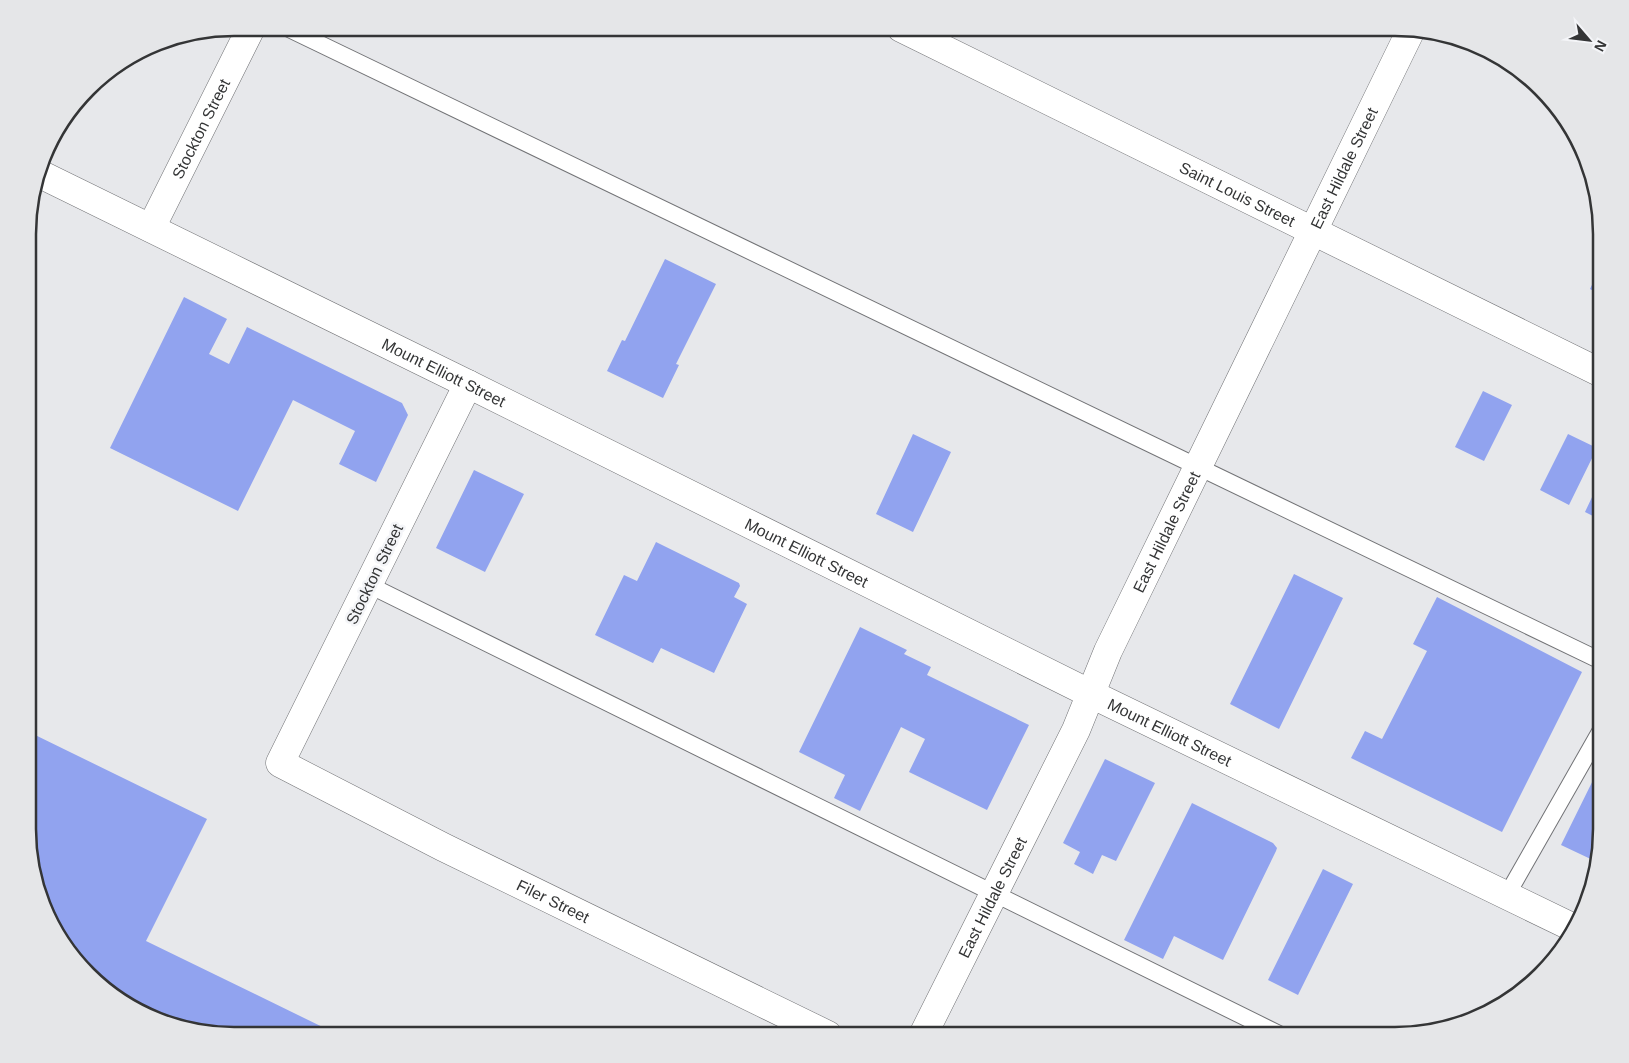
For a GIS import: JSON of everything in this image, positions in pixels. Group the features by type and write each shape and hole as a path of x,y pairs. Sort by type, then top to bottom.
{"street":[{"name":"Stockton Street","path":"151,228 247,36"},
{"name":"Saint Louis Street","path":"918,36 1593,369"},
{"name":"East Hildale Street","path":"927,1027 1076,730 1108,651 1408,37"},
{"name":"Mount Elliott Street","path":"45,177 468,384 1091,694 1568,925"},
{"name":"Stockton Street","path":"280,763 468,384"},
{"name":"Filer Street","path":"280,763 443,847 812,1027"}],"lane":[{"path":"304,36 1593,657"},
{"path":"369,585 1265,1027"},
{"path":"1507,895 1593,744"}],"building":[{"path":"665,259 716,284 676,364 679,365 663,398 607,371 622,340 625,341"},
{"path":"184,297 227,319 209,354 229,364 247,327 402,403 408,415 376,482 339,464 355,431 293,400 238,511 110,448"},
{"path":"1483,391 1512,405 1484,461 1455,447"},
{"path":"913,434 951,452 913,532 876,514"},
{"path":"1568,434 1593,446 1593,456 1569,505 1540,490"},
{"path":"474,470 524,494 485,572 436,548"},
{"path":"1593,495 1593,516 1585,512"},
{"path":"656,542 739,583 740,586 734,597 747,604 714,673 661,648 653,663 595,635 624,575 637,581"},
{"path":"1294,574 1343,598 1279,729 1230,704"},
{"path":"1437,597 1582,672 1502,832 1351,758 1365,731 1382,739 1427,651 1413,644"},
{"path":"860,627 907,650 904,654 931,667 927,675 1029,725 987,810 909,772 925,739 901,727 860,811 834,798 845,775 799,752"},
{"path":"36,735 207,819 146,941 323,1027 234,1027 208,1025 183,1020 159,1012 135,1000 94,969 63,928 51,904 43,880 38,855 36,829"},
{"path":"1105,759 1155,783 1116,861 1102,855 1093,874 1074,864 1080,852 1063,843"},
{"path":"1593,780 1593,829 1590,859 1561,845"},
{"path":"1192,803 1273,843 1277,848 1223,960 1174,936 1163,959 1124,940"},
{"path":"1323,869 1353,884 1298,995 1268,980"}]}
